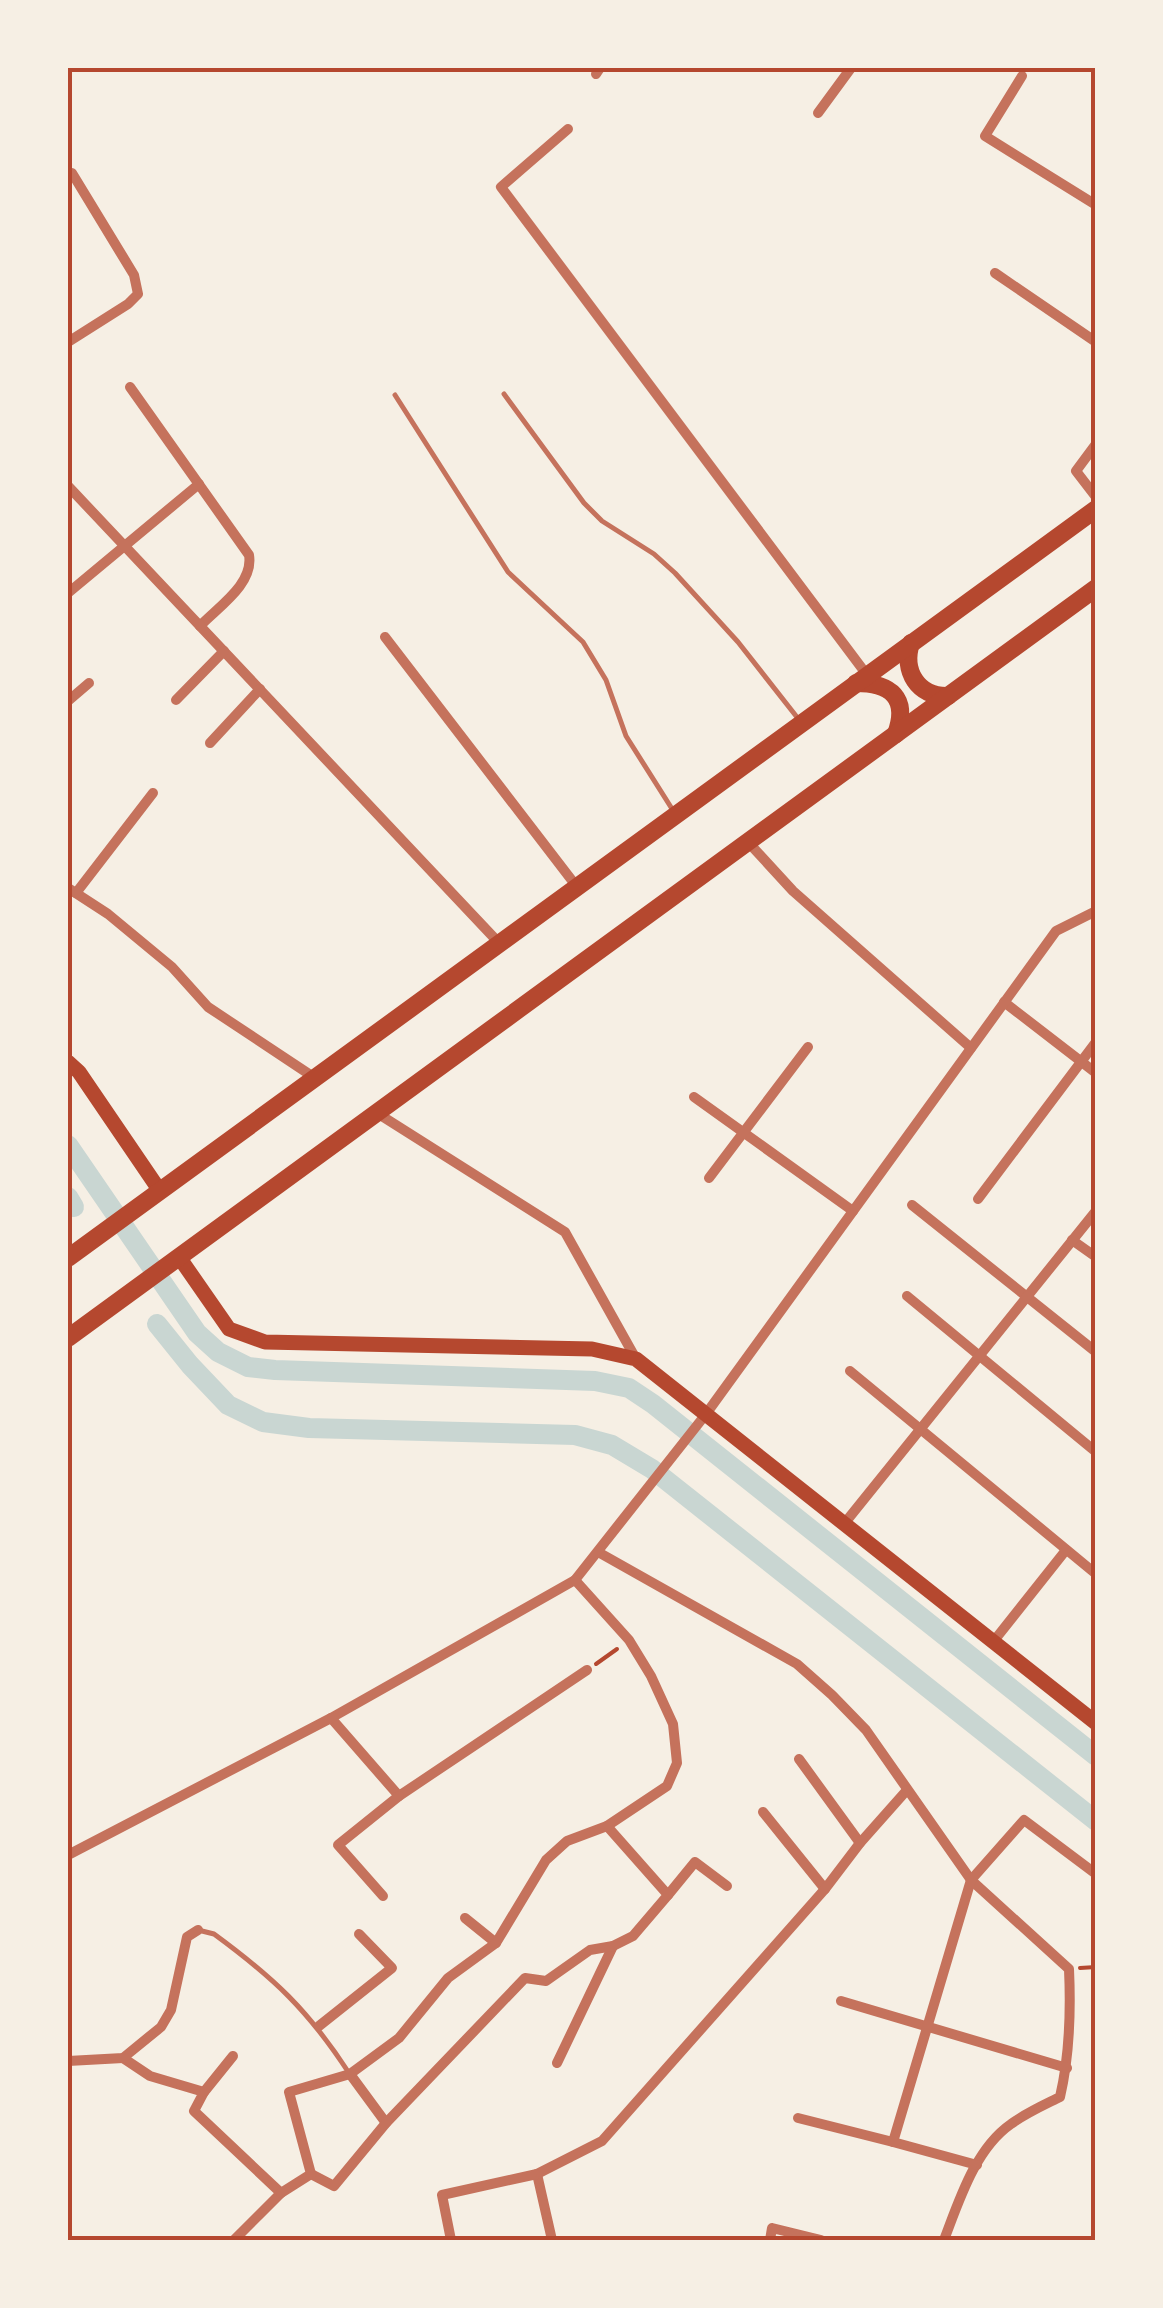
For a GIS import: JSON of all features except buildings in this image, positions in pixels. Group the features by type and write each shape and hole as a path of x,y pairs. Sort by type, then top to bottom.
{"highway":[{"path":"68,1258 1096,509"},
{"path":"68,1338 1096,588"},
{"path":"911,644 907,662 920,688 927,694 948,696"},
{"path":"862,679 891,691 901,711 896,734"}],"main road":[{"path":"68,1062 80,1072 160,1191"},
{"path":"179,1257 229,1329 266,1342 592,1349 636,1358 702,1419 844,1524 1096,1723"}],"street":[{"path":"818,113 851,68"},
{"path":"1022,76 985,136 1096,205"},
{"path":"568,129 500,187 862,679"},
{"path":"68,339 128,304 138,294 134,275 72,173"},
{"path":"995,273 1096,342"},
{"path":"130,387 249,555 251,563 245,580 200,626"},
{"path":"1096,444 1076,471 1096,497"},
{"path":"68,594 199,484"},
{"path":"69,490 499,943"},
{"path":"386,637 577,887"},
{"path":"176,700 224,651"},
{"path":"68,701 89,683"},
{"path":"210,743 260,689"},
{"path":"153,793 72,890 172,967 208,1006 314,1078"},
{"path":"748,842 794,891 971,1048"},
{"path":"68,1855 331,1718 575,1580 702,1419 1056,931 1096,911"},
{"path":"1004,1002 1096,1073"},
{"path":"978,1198 1096,1042"},
{"path":"709,1178 808,1047"},
{"path":"694,1097 852,1211"},
{"path":"377,1113 565,1232 636,1358"},
{"path":"912,1204 1096,1352"},
{"path":"844,1524 1096,1211"},
{"path":"1072,1240 1096,1258"},
{"path":"907,1296 1096,1452"},
{"path":"850,1371 1096,1574"},
{"path":"993,1642 1066,1550"},
{"path":"598,1552 797,1664 866,1730 970,1880 1069,1969 1071,2014 1067,2068 1060,2097 1008,2126 977,2165 944,2240"},
{"path":"575,1580 629,1640 673,1724 677,1762 667,1786 607,1826 567,1841 546,1860 496,1943 448,1978 399,2038 350,2074 289,2092 311,2174 334,2186 386,2123 525,1978 546,1980 590,1950 613,1946 633,1936 694,1862 726,1886"},
{"path":"383,1896 338,1846 399,1796 587,1670"},
{"path":"331,1718 399,1796"},
{"path":"798,1759 860,1843"},
{"path":"452,2240 442,2195 537,2174 602,2141 825,1890 907,1790"},
{"path":"763,1812 825,1890"},
{"path":"893,2142 970,1880 1024,1820 1096,1874"},
{"path":"607,1826 668,1895"},
{"path":"465,1918 496,1943"},
{"path":"123,2058 161,2027 171,2010 187,1937 198,1930"},
{"path":"319,2026 392,1968 359,1934"},
{"path":"558,2064 613,1946"},
{"path":"841,2001 1067,2068"},
{"path":"234,2056 204,2092 194,2112 281,2194"},
{"path":"68,2060 123,2058 150,2076 204,2092"},
{"path":"350,2074 386,2123"},
{"path":"798,2118 977,2165"},
{"path":"234,2240 281,2194 311,2174"},
{"path":"537,2174 552,2240"},
{"path":"770,2240 772,2228 821,2240"}],"lane":[{"path":"504,394 584,502 602,520 654,554 675,573 738,642 802,723"},
{"path":"394,395 508,572 583,642 606,680 626,736 676,815"},
{"path":"198,1930 214,1934 253,1963 319,2026 350,2074"}],"path":[{"path":"587,1670 629,1640"}],"waterway":[{"path":"68,1145 197,1333 218,1352 248,1367 275,1370 595,1381 629,1388 1096,1756"},
{"path":"68,1197 74,1207"},
{"path":"157,1324 228,1405 263,1422 309,1428 575,1435 612,1445 652,1469 1096,1821"}]}
